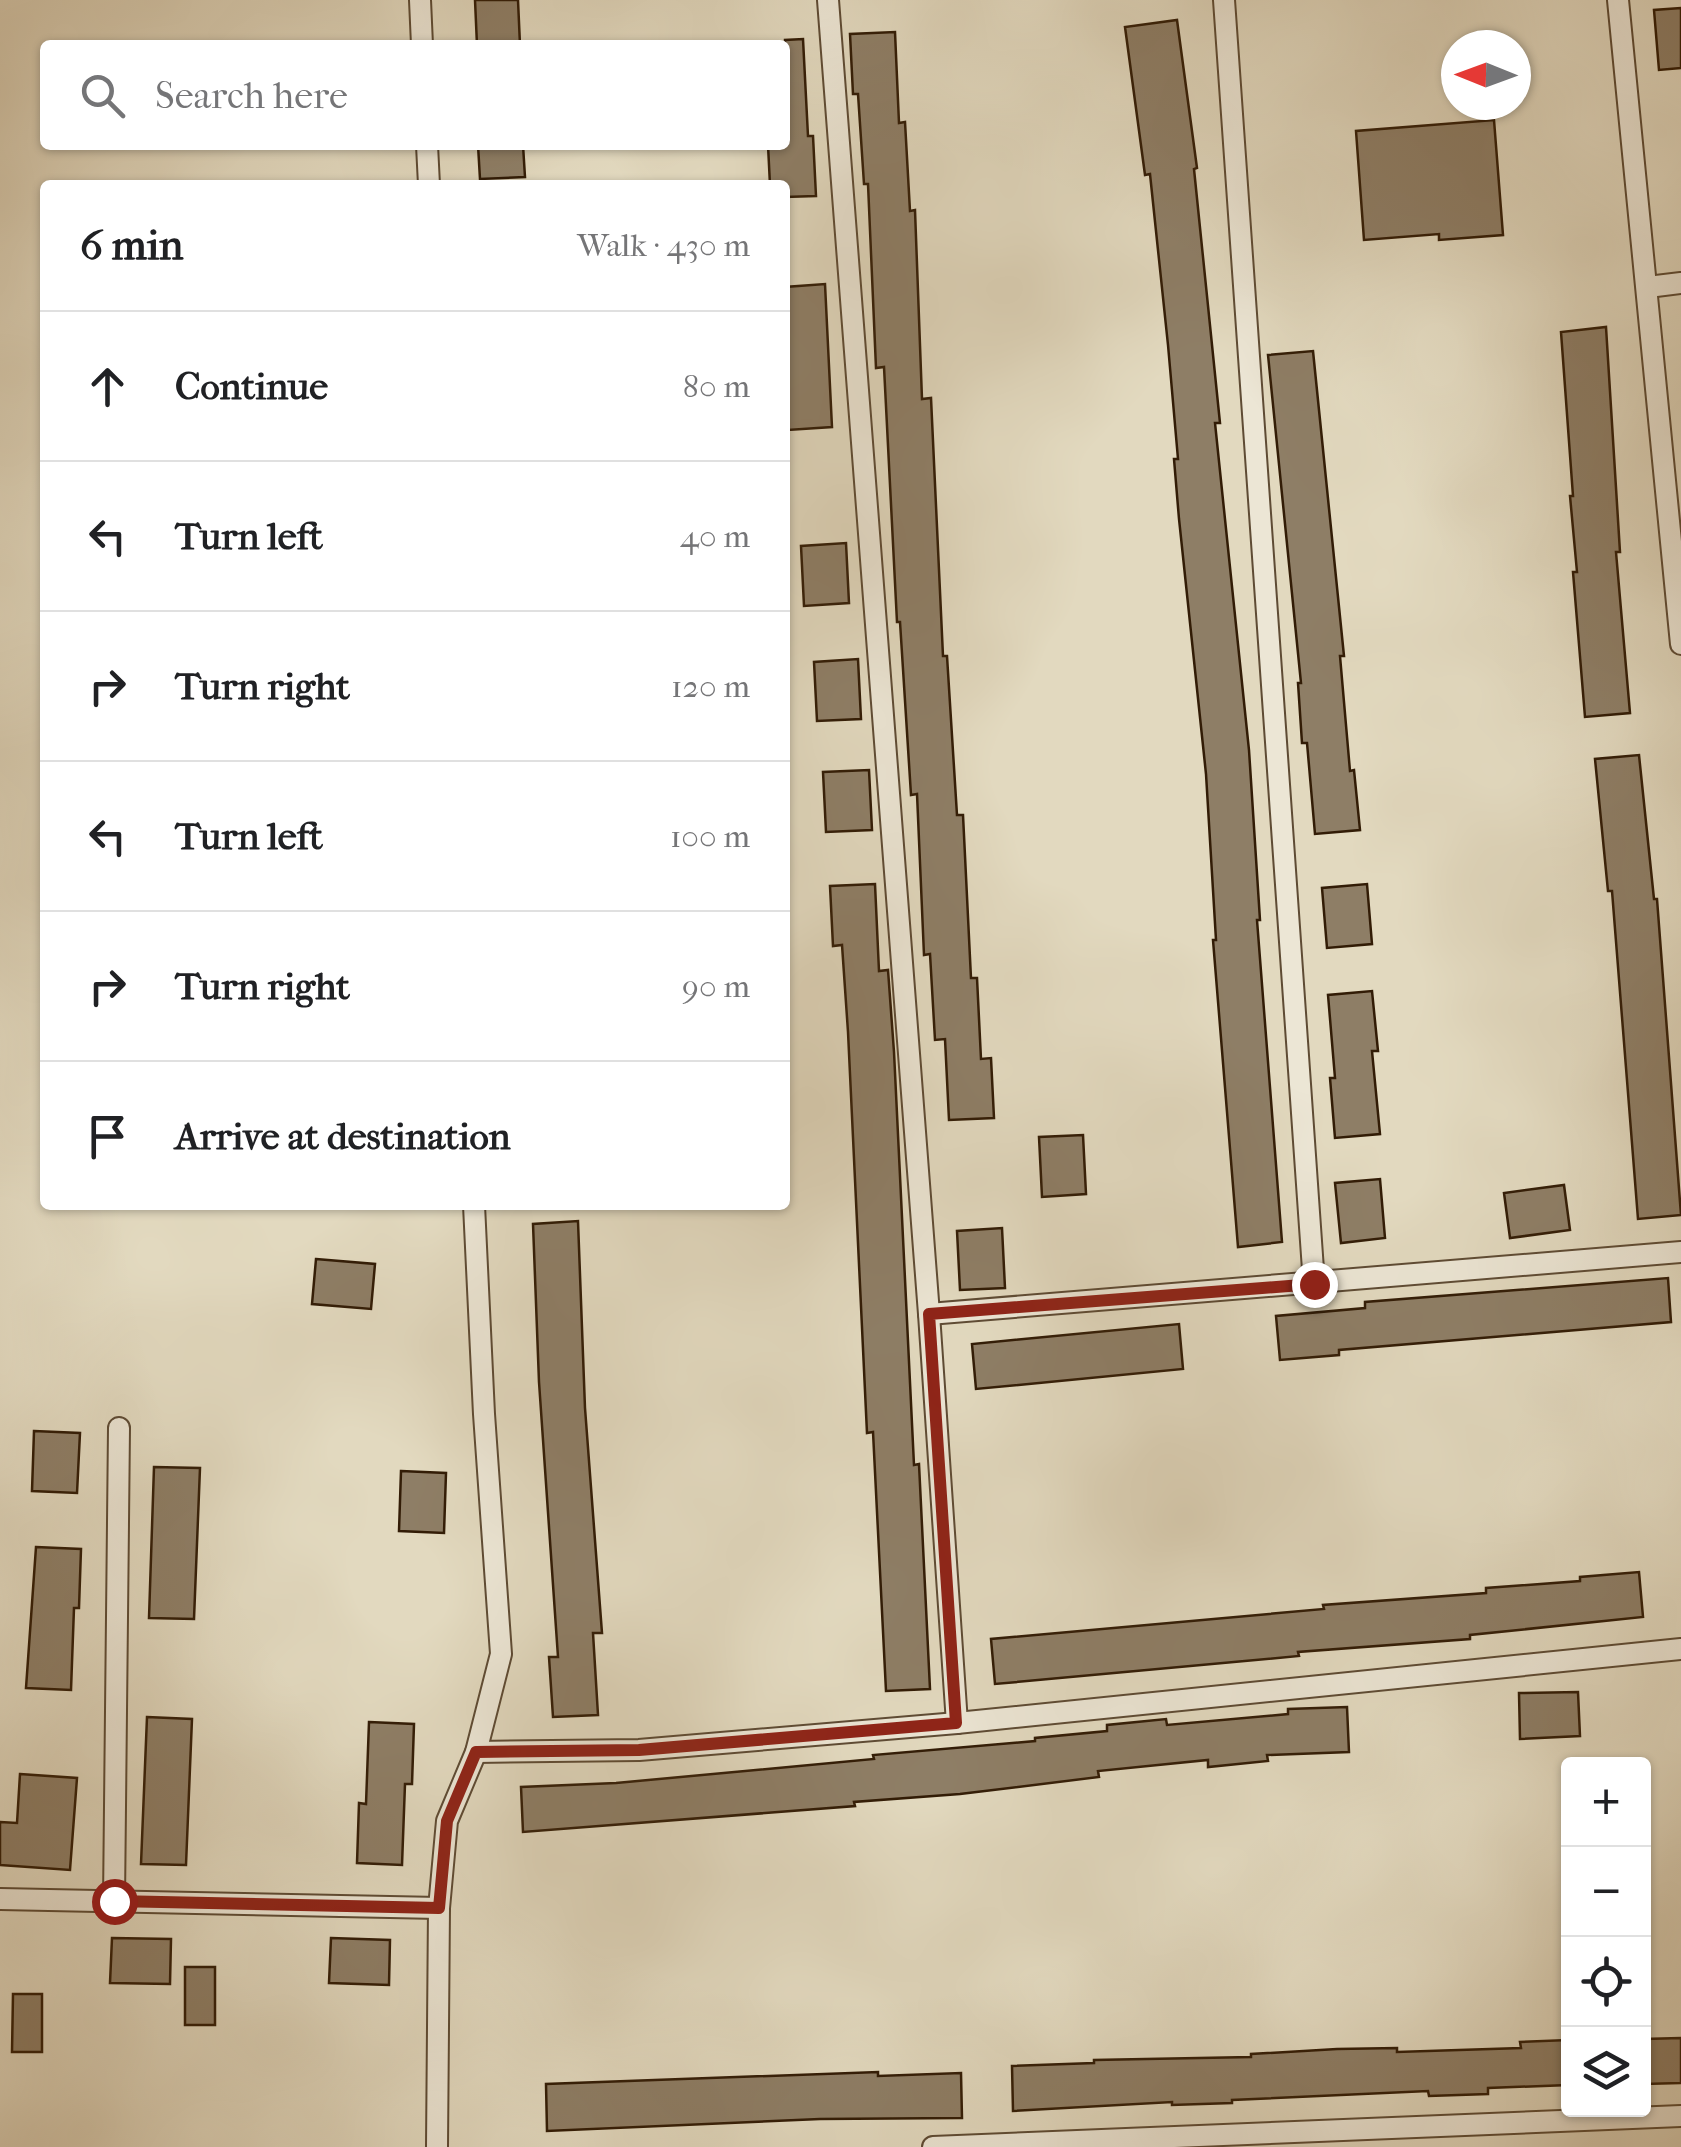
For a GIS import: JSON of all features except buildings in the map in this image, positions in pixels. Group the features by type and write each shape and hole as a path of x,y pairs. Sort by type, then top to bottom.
{"street":[{"path":"420,0 422,40"},
{"path":"828,0 929,1314 956,1723"},
{"path":"1224,0 1314,1284"},
{"path":"1618,0 1681,644"},
{"path":"427,150 429,180"},
{"path":"1648,287 1681,282"},
{"path":"437,2147 439,1908 447,1821 476,1752 501,1654 474,1210"},
{"path":"929,1314 1681,1252"},
{"path":"114,1901 119,1428"},
{"path":"476,1752 639,1750 956,1723 1681,1650"},
{"path":"0,1899 439,1908"},
{"path":"933,2147 1310,2140 1681,2116"}],"route":[{"path":"114,1901 439,1908 447,1821 476,1752 639,1750 956,1723 929,1314 1314,1284"}]}
